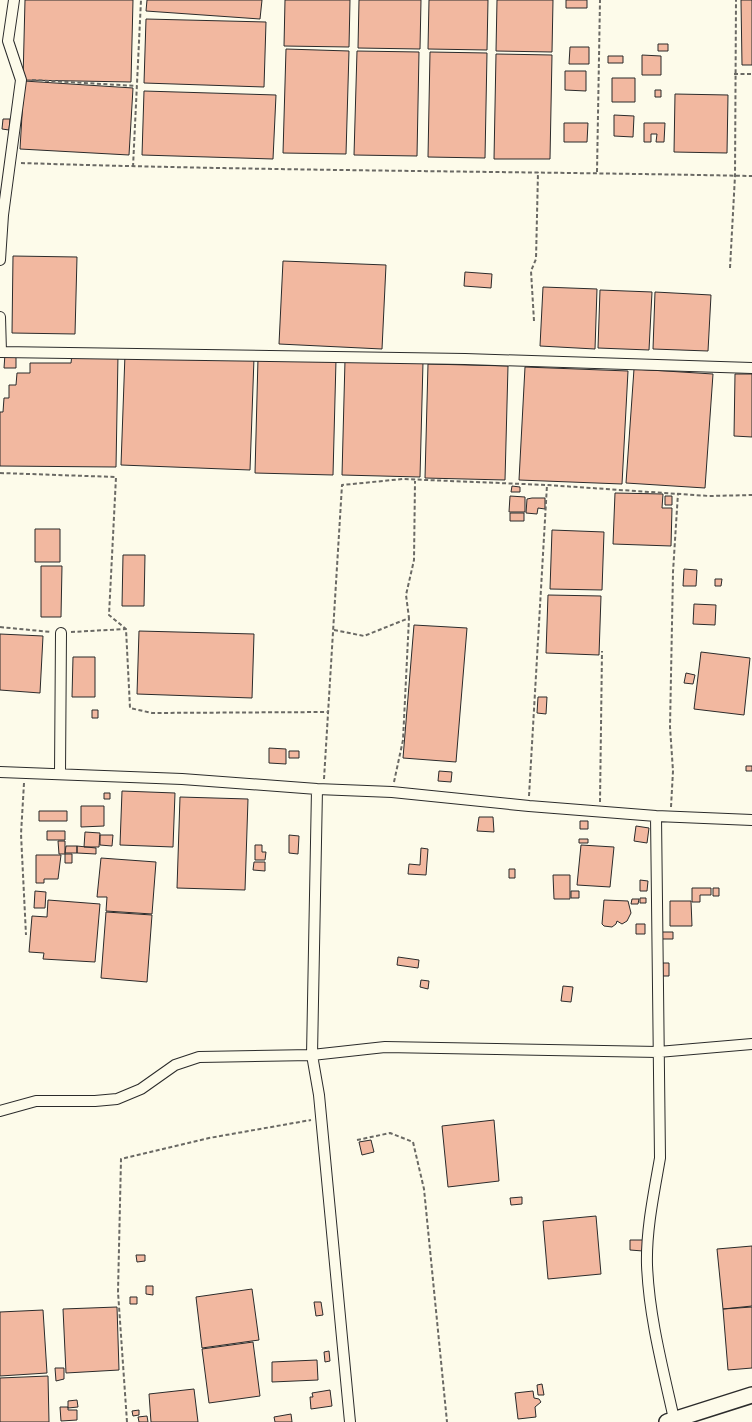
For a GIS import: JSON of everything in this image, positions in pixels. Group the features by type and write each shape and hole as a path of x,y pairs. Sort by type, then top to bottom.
{"street":[{"path":"0,260 3,215 12,163 14,128 22,80 4,40 14,0"},
{"path":"0,317 2,352 465,359 752,368"},
{"path":"60,774 61,633"},
{"path":"0,772 182,779 392,792 529,806 600,810 656,816 752,820"},
{"path":"320,789 312,1056 319,1095 350,1422"},
{"path":"656,816 660,1158 653,1202 647,1264 658,1347 671,1421 752,1395"},
{"path":"0,1111 36,1101 94,1102 117,1099 140,1089 175,1065 199,1058 312,1056 385,1047 542,1052 658,1052 752,1044"}],"path":[{"path":"133,167 141,0"},
{"path":"597,172 600,0"},
{"path":"730,268 735,176 734,74 736,0"},
{"path":"734,74 752,74"},
{"path":"22,80 137,86"},
{"path":"12,163 133,167 538,171 752,176"},
{"path":"534,321 532,271 536,259 538,171"},
{"path":"0,473 116,478 109,615 126,629 130,708 152,713 327,712"},
{"path":"320,789 330,698 342,485 403,479 547,485 709,496 752,495"},
{"path":"392,792 404,740 409,618 406,595 414,560 415,481"},
{"path":"529,806 547,485"},
{"path":"670,817 673,771 670,727 673,572 678,493"},
{"path":"334,630 364,636 409,618"},
{"path":"600,810 602,652"},
{"path":"24,774 21,834 26,935"},
{"path":"127,1422 118,1292 121,1159 209,1138 320,1119"},
{"path":"357,1140 390,1133 412,1142 424,1189 447,1422"}],"building":[{"path":"25,0 133,0 131,82 23,80"},
{"path":"147,0 262,0 260,19 146,11"},
{"path":"285,0 350,0 349,47 284,46"},
{"path":"359,0 421,0 420,49 358,48"},
{"path":"429,0 488,0 487,50 428,49"},
{"path":"497,0 553,0 552,52 496,51"},
{"path":"566,0 587,0 587,8 566,8"},
{"path":"741,0 752,0 752,65 742,65"},
{"path":"146,19 266,22 264,87 144,83"},
{"path":"658,44 668,44 668,51 658,51"},
{"path":"570,47 589,47 589,64 569,64"},
{"path":"286,49 349,51 346,154 283,153"},
{"path":"357,51 419,52 417,156 354,155"},
{"path":"430,52 487,53 485,158 428,157"},
{"path":"496,54 552,55 550,159 494,159"},
{"path":"642,55 661,56 661,75 642,75"},
{"path":"608,56 623,56 623,63 608,63"},
{"path":"565,71 586,71 586,91 565,90"},
{"path":"612,78 635,78 635,102 612,102"},
{"path":"24,81 133,88 129,155 20,149"},
{"path":"655,90 661,90 661,97 655,97"},
{"path":"144,91 276,95 273,159 142,155"},
{"path":"675,94 728,95 727,153 674,152"},
{"path":"614,115 634,116 633,137 614,136"},
{"path":"3,119 10,119 9,130 2,129"},
{"path":"564,123 588,123 587,142 564,142"},
{"path":"644,123 665,123 664,142 656,142 657,134 651,134 651,142 644,142"},
{"path":"13,256 77,257 75,334 12,333"},
{"path":"283,261 386,265 382,349 279,344"},
{"path":"465,272 492,274 491,288 464,286"},
{"path":"543,287 597,289 595,349 540,346"},
{"path":"600,290 652,292 649,350 598,348"},
{"path":"655,292 711,295 708,351 653,349"},
{"path":"5,354 16,355 16,368 4,368"},
{"path":"72,354 118,355 116,467 0,466 0,412 3,412 4,398 9,398 9,385 16,385 17,373 30,373 30,363 71,363"},
{"path":"125,354 254,358 250,470 121,465"},
{"path":"258,358 336,360 333,475 255,473"},
{"path":"345,360 423,362 420,477 342,475"},
{"path":"428,364 508,366 505,480 425,478"},
{"path":"525,367 628,371 622,484 519,480"},
{"path":"634,369 713,374 705,488 626,483"},
{"path":"735,374 752,374 752,437 734,436"},
{"path":"512,486 520,487 520,492 511,492"},
{"path":"615,493 663,494 662,508 672,508 671,546 613,544"},
{"path":"510,496 525,497 525,512 509,512"},
{"path":"665,496 672,496 672,505 665,505"},
{"path":"545,498 545,509 538,508 537,514 526,513 527,499"},
{"path":"510,513 524,513 524,521 510,521"},
{"path":"35,529 60,529 60,562 35,562"},
{"path":"552,530 604,532 602,590 550,589"},
{"path":"123,555 145,555 144,606 122,606"},
{"path":"41,566 62,566 61,617 41,617"},
{"path":"684,569 697,570 696,586 683,586"},
{"path":"715,579 722,579 721,586 715,586"},
{"path":"548,595 601,596 599,655 546,653"},
{"path":"694,604 716,605 715,625 693,624"},
{"path":"414,625 467,628 456,762 403,758"},
{"path":"139,631 254,634 252,698 137,694"},
{"path":"0,634 43,636 40,693 0,690"},
{"path":"701,652 750,658 744,715 694,709"},
{"path":"73,657 95,657 95,697 72,697"},
{"path":"686,673 695,675 693,684 684,683"},
{"path":"538,697 547,697 546,714 537,713"},
{"path":"92,710 98,710 98,718 92,718"},
{"path":"269,748 286,749 286,764 269,763"},
{"path":"289,751 299,751 299,758 289,758"},
{"path":"746,766 752,766 752,771 746,771"},
{"path":"439,771 452,772 451,782 438,781"},
{"path":"122,791 175,793 173,847 120,845"},
{"path":"104,793 110,793 110,799 104,799"},
{"path":"180,797 248,799 245,890 177,888"},
{"path":"81,806 104,806 104,826 81,827"},
{"path":"39,811 67,811 67,821 39,821"},
{"path":"479,817 493,817 494,832 477,831"},
{"path":"580,821 588,821 588,829 580,829"},
{"path":"636,826 649,828 647,843 634,841"},
{"path":"47,831 65,831 65,840 47,840"},
{"path":"85,832 100,833 99,847 84,847"},
{"path":"100,835 113,835 112,846 100,845"},
{"path":"289,835 299,836 298,854 289,853"},
{"path":"579,839 588,839 588,843 579,843"},
{"path":"58,841 65,841 65,854 59,854"},
{"path":"255,845 262,845 262,852 266,852 265,860 255,860"},
{"path":"581,845 614,847 610,887 577,885"},
{"path":"66,846 77,846 77,853 65,853"},
{"path":"77,846 96,848 96,854 77,853"},
{"path":"421,848 428,849 426,875 408,874 409,864 420,865"},
{"path":"65,854 72,854 72,863 65,863"},
{"path":"36,855 61,855 58,879 44,879 44,883 36,883"},
{"path":"101,858 156,862 152,914 106,911 107,897 97,897"},
{"path":"254,862 265,862 265,871 253,870"},
{"path":"509,869 515,869 515,878 509,878"},
{"path":"553,875 570,875 570,899 554,899"},
{"path":"640,880 648,881 647,891 640,891"},
{"path":"692,888 711,888 711,895 700,895 700,902 692,902"},
{"path":"713,888 719,888 719,896 713,896"},
{"path":"35,891 46,892 45,908 34,908"},
{"path":"571,891 579,891 579,898 571,898"},
{"path":"640,898 646,898 646,903 640,903"},
{"path":"632,899 639,899 638,904 631,904"},
{"path":"48,900 100,904 95,962 43,959 44,953 29,952 32,916 47,917"},
{"path":"604,900 628,901 631,913 627,921 622,924 617,921 612,927 604,926 602,924"},
{"path":"670,901 691,901 692,926 670,926"},
{"path":"106,912 152,915 147,982 101,978"},
{"path":"636,924 645,924 645,934 636,934"},
{"path":"658,932 673,932 673,939 658,939"},
{"path":"398,957 419,960 418,968 397,965"},
{"path":"661,963 669,963 669,976 661,976"},
{"path":"421,980 429,981 428,989 420,987"},
{"path":"563,986 573,987 571,1002 561,1001"},
{"path":"494,1120 499,1181 448,1187 442,1126"},
{"path":"371,1140 374,1152 362,1155 359,1142"},
{"path":"522,1197 522,1204 511,1205 510,1198"},
{"path":"596,1216 601,1274 548,1279 543,1221"},
{"path":"630,1240 643,1240 643,1251 630,1250"},
{"path":"752,1246 752,1306 723,1309 717,1249"},
{"path":"136,1255 145,1255 145,1261 137,1262"},
{"path":"146,1286 153,1286 153,1295 146,1294"},
{"path":"252,1289 259,1340 202,1348 196,1297"},
{"path":"130,1297 137,1297 137,1304 130,1304"},
{"path":"314,1302 321,1302 323,1315 316,1316"},
{"path":"117,1307 119,1370 66,1373 63,1309"},
{"path":"752,1307 752,1368 728,1370 723,1309"},
{"path":"43,1310 47,1373 0,1376 0,1312"},
{"path":"253,1342 260,1396 209,1403 202,1349"},
{"path":"329,1351 330,1361 325,1362 324,1352"},
{"path":"317,1360 318,1380 272,1382 272,1362"},
{"path":"55,1368 64,1368 64,1379 56,1381"},
{"path":"48,1376 49,1422 0,1422 0,1378"},
{"path":"542,1384 544,1395 538,1395 537,1385"},
{"path":"194,1389 198,1422 151,1422 149,1394"},
{"path":"330,1390 332,1406 311,1409 310,1397 313,1397 312,1393"},
{"path":"533,1391 534,1398 539,1399 541,1402 535,1407 536,1417 518,1419 515,1393"},
{"path":"77,1400 78,1407 68,1408 68,1401"},
{"path":"60,1407 68,1407 68,1410 77,1410 77,1420 61,1421"},
{"path":"139,1410 139,1415 133,1416 132,1411"},
{"path":"291,1414 292,1422 275,1422 274,1417"},
{"path":"147,1416 148,1422 139,1422 138,1417"}]}
